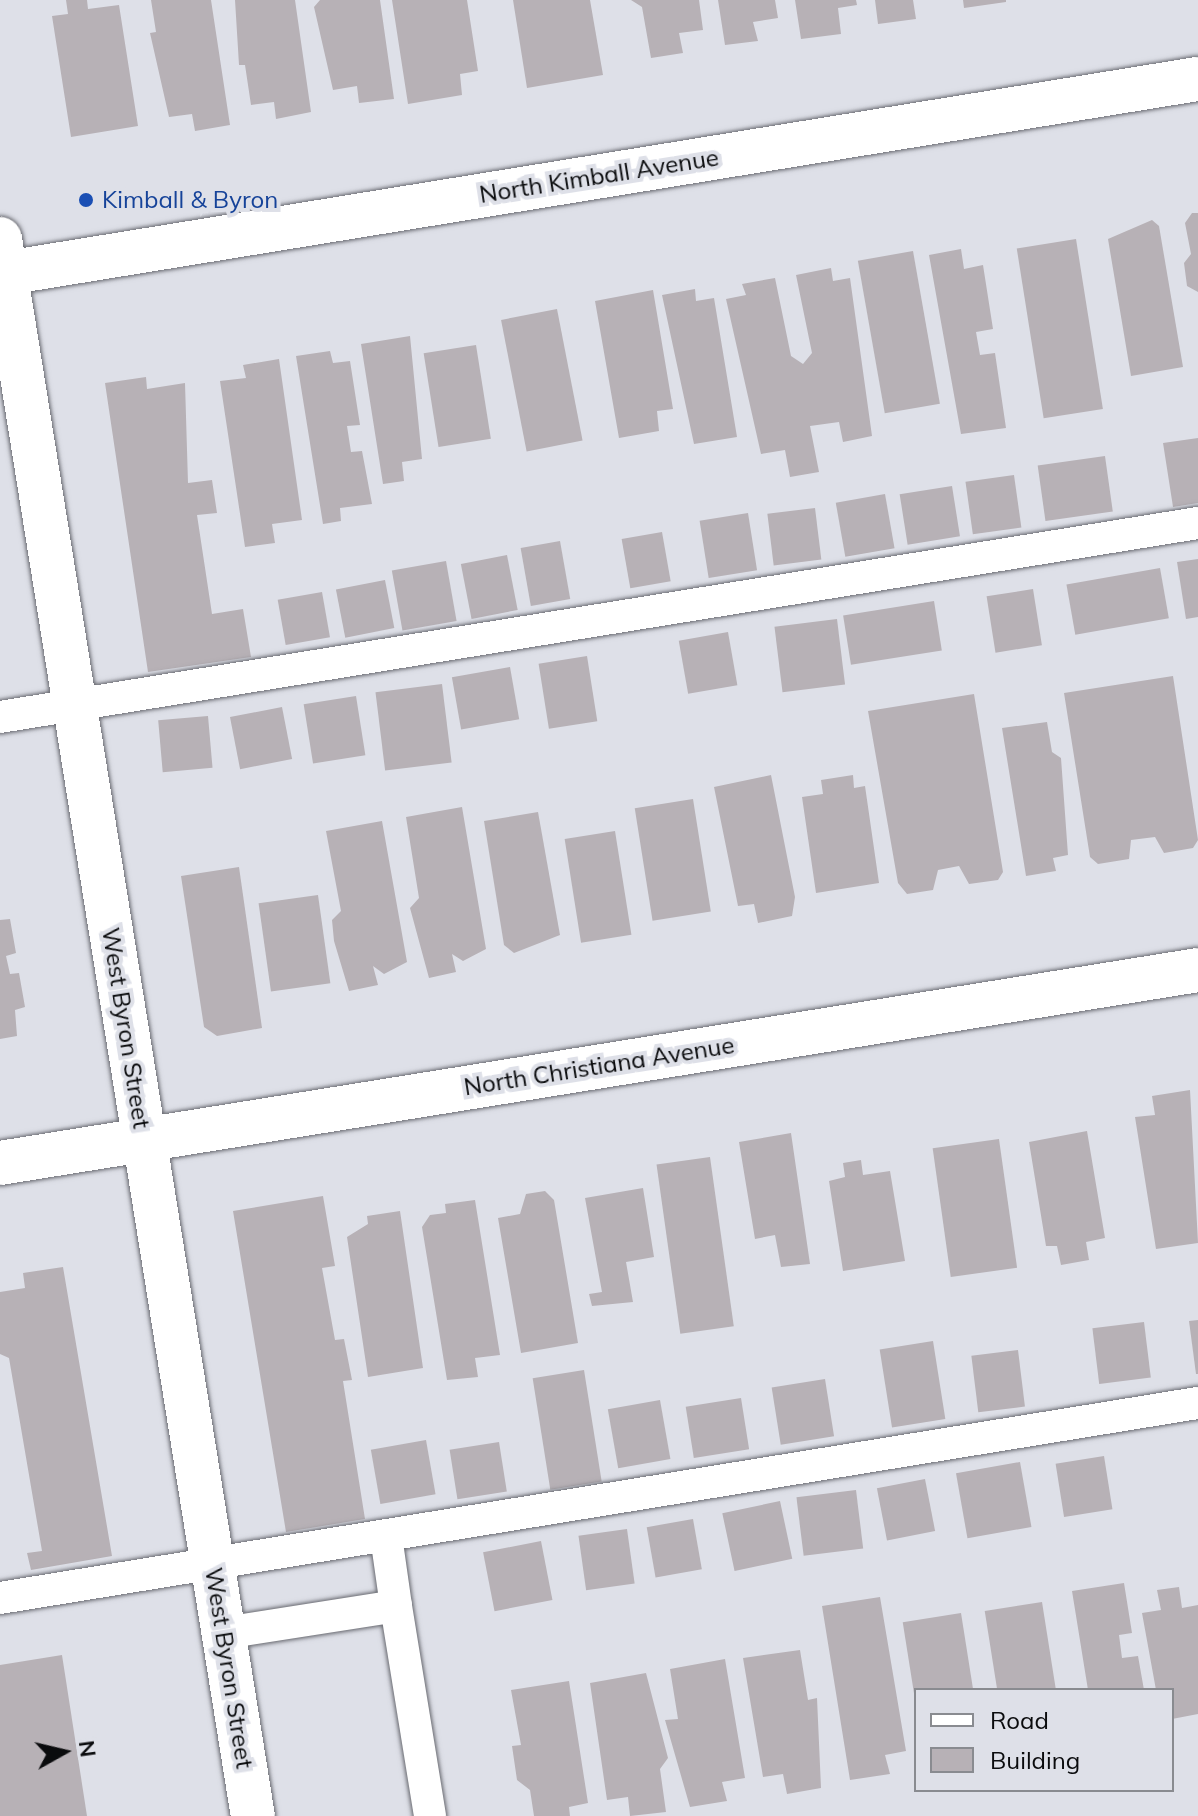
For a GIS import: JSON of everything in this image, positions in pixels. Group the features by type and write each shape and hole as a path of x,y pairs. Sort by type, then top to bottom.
{"street":[{"name":"North Kimball Avenue","path":"2,262 1198,79"},
{"name":"West Byron Street","path":"2,262 253,1816"},
{"name":"North Christiana Avenue","path":"0,1163 1198,970"}],"lane":[{"path":"0,717 1198,523"},
{"path":"0,1598 1198,1403"},
{"path":"386,1536 430,1816"},
{"path":"224,1633 396,1606"}],"building":[{"path":"66,0 87,0 88,9 119,5 138,126 71,137 52,16 68,14"},
{"path":"151,0 211,0 230,125 195,131 192,114 169,117 150,33 156,32"},
{"path":"235,0 295,0 311,112 276,119 274,102 251,105 245,65 239,65"},
{"path":"320,0 380,0 394,99 359,103 357,86 333,90 314,7"},
{"path":"392,0 467,0 478,71 460,74 462,95 408,104"},
{"path":"513,0 590,0 603,75 527,88"},
{"path":"631,0 699,0 703,30 679,33 683,53 651,58 642,7"},
{"path":"718,0 775,0 778,18 753,22 758,41 725,45"},
{"path":"795,0 856,0 857,5 838,8 841,34 801,39"},
{"path":"875,0 913,0 916,19 878,24"},
{"path":"963,0 1006,0 1006,2 964,8"},
{"path":"1192,213 1198,213 1198,292 1187,286 1184,263 1191,254 1185,223"},
{"path":"1152,220 1159,226 1183,367 1131,376 1108,239"},
{"path":"1076,239 1103,409 1044,418 1017,248"},
{"path":"961,249 964,269 983,265 993,329 976,332 980,355 995,353 1006,428 961,434 929,255"},
{"path":"913,251 940,404 885,413 858,261"},
{"path":"831,268 833,281 850,278 872,436 843,442 839,422 810,426 819,472 790,477 785,450 761,454 726,299 746,295 742,284 775,278 791,356 803,364 812,353 796,275"},
{"path":"695,289 696,301 714,298 737,437 694,444 662,295"},
{"path":"653,290 673,409 657,411 659,431 619,438 595,301"},
{"path":"557,309 583,441 527,451 501,320"},
{"path":"410,336 422,459 402,462 404,481 383,484 361,344"},
{"path":"476,345 491,439 439,447 424,353"},
{"path":"330,351 333,363 350,361 360,425 347,426 351,452 362,451 372,504 340,508 341,521 323,524 296,356"},
{"path":"279,359 302,520 272,524 275,543 245,547 220,381 246,378 243,365"},
{"path":"146,377 147,389 185,383 188,483 212,480 217,513 197,515 212,614 243,609 251,657 148,672 105,383"},
{"path":"1198,438 1198,503 1173,507 1163,443"},
{"path":"1105,456 1113,511 1045,521 1038,465"},
{"path":"1014,475 1021,527 973,534 965,482"},
{"path":"952,486 960,536 908,545 900,494"},
{"path":"885,494 895,548 845,557 836,503"},
{"path":"815,508 821,560 774,565 767,514"},
{"path":"748,513 757,570 709,578 700,521"},
{"path":"662,532 671,581 630,588 622,539"},
{"path":"560,541 570,599 531,606 521,548"},
{"path":"507,555 518,610 472,619 461,564"},
{"path":"1198,559 1198,617 1186,619 1177,562"},
{"path":"446,561 457,621 402,631 392,571"},
{"path":"1160,568 1169,618 1075,635 1066,584"},
{"path":"385,580 394,628 345,638 336,590"},
{"path":"1033,589 1042,645 995,653 987,596"},
{"path":"322,592 330,637 286,645 278,600"},
{"path":"934,601 942,650 851,665 843,615"},
{"path":"837,619 845,685 783,692 774,627"},
{"path":"728,632 737,685 688,694 679,641"},
{"path":"587,656 597,721 549,729 539,664"},
{"path":"510,667 519,719 461,729 452,677"},
{"path":"1173,676 1198,840 1193,848 1164,853 1155,837 1131,840 1129,859 1098,864 1090,857 1064,693"},
{"path":"442,684 452,762 385,771 375,692"},
{"path":"974,694 1003,872 998,880 969,884 959,866 938,870 933,890 907,894 898,883 868,711"},
{"path":"356,696 365,755 313,764 304,704"},
{"path":"282,707 292,759 240,769 230,717"},
{"path":"208,716 213,768 163,772 158,720"},
{"path":"1047,722 1052,752 1061,758 1068,855 1053,858 1056,871 1026,876 1002,728"},
{"path":"771,775 795,897 792,916 758,923 754,904 738,906 714,787"},
{"path":"853,775 854,788 865,786 879,883 816,893 802,797 823,794 821,780"},
{"path":"693,799 711,912 653,921 635,808"},
{"path":"462,807 486,949 463,961 452,954 456,972 429,978 410,908 419,898 406,817"},
{"path":"538,812 560,935 514,953 504,945 484,821"},
{"path":"382,821 407,962 384,974 373,966 378,985 349,991 334,941 332,920 341,911 326,831"},
{"path":"615,831 631,935 581,943 565,839"},
{"path":"239,867 262,1028 217,1036 204,1027 181,876"},
{"path":"318,895 330,983 271,991 259,903"},
{"path":"10,919 16,953 6,956 10,974 19,973 25,1007 15,1010 17,1036 0,1039 0,920"},
{"path":"1190,1090 1198,1243 1156,1249 1135,1117 1155,1115 1152,1096"},
{"path":"1087,1131 1105,1238 1086,1242 1089,1260 1061,1265 1057,1246 1046,1246 1029,1142"},
{"path":"791,1133 810,1264 781,1267 775,1235 755,1239 739,1142"},
{"path":"999,1139 1017,1268 951,1277 933,1148"},
{"path":"710,1157 734,1326 680,1334 657,1165"},
{"path":"861,1160 863,1175 890,1171 905,1261 843,1271 829,1181 845,1177 843,1163"},
{"path":"643,1188 654,1257 626,1262 633,1302 592,1306 589,1294 602,1292 585,1198"},
{"path":"545,1191 554,1200 578,1343 521,1353 498,1218 520,1214 526,1194"},
{"path":"323,1196 335,1266 322,1268 335,1340 344,1339 352,1380 343,1381 365,1519 286,1532 233,1211"},
{"path":"475,1200 500,1355 475,1358 478,1377 447,1380 422,1227 430,1215 446,1213 445,1204"},
{"path":"400,1211 423,1368 368,1377 347,1237 368,1224 367,1216"},
{"path":"63,1267 112,1556 31,1570 27,1553 42,1551 9,1358 0,1354 0,1292 25,1288 23,1273"},
{"path":"1198,1320 1198,1374 1196,1374 1189,1321"},
{"path":"1144,1322 1151,1378 1099,1384 1092,1328"},
{"path":"933,1341 945,1419 892,1427 880,1349"},
{"path":"1018,1350 1025,1407 978,1412 971,1356"},
{"path":"584,1370 602,1482 550,1490 533,1378"},
{"path":"825,1379 834,1436 781,1445 772,1387"},
{"path":"741,1398 749,1449 694,1458 686,1407"},
{"path":"660,1400 670,1459 618,1468 608,1409"},
{"path":"426,1440 436,1494 380,1504 371,1450"},
{"path":"499,1442 507,1491 457,1499 450,1450"},
{"path":"1104,1456 1112,1509 1064,1517 1056,1464"},
{"path":"1020,1462 1031,1527 967,1538 956,1473"},
{"path":"925,1479 935,1531 887,1540 877,1488"},
{"path":"856,1490 863,1549 804,1556 796,1497"},
{"path":"780,1501 792,1559 735,1571 722,1513"},
{"path":"693,1519 702,1569 656,1577 647,1527"},
{"path":"627,1529 635,1583 586,1590 578,1536"},
{"path":"541,1541 552,1600 495,1611 483,1552"},
{"path":"1124,1583 1132,1633 1119,1635 1122,1658 1138,1656 1144,1688 1088,1688 1072,1591"},
{"path":"1179,1587 1182,1608 1198,1605 1198,1714 1174,1719 1174,1688 1156,1688 1142,1613 1161,1610 1157,1590"},
{"path":"880,1597 906,1751 885,1755 890,1774 850,1780 822,1606"},
{"path":"1042,1602 1056,1688 997,1688 985,1611"},
{"path":"961,1613 973,1688 914,1688 914,1693 903,1622"},
{"path":"800,1650 808,1700 817,1698 821,1788 787,1794 783,1774 763,1777 743,1658"},
{"path":"62,1655 87,1816 0,1816 0,1665"},
{"path":"725,1659 745,1778 722,1782 727,1801 690,1807 665,1720 678,1719 670,1669"},
{"path":"646,1673 668,1758 660,1769 666,1812 630,1816 628,1797 607,1800 590,1683"},
{"path":"569,1681 588,1803 569,1807 570,1816 534,1816 530,1790 517,1780 512,1746 521,1745 511,1690"}],"place":[{"name":"Kimball & Byron","path":"86,200"}]}
